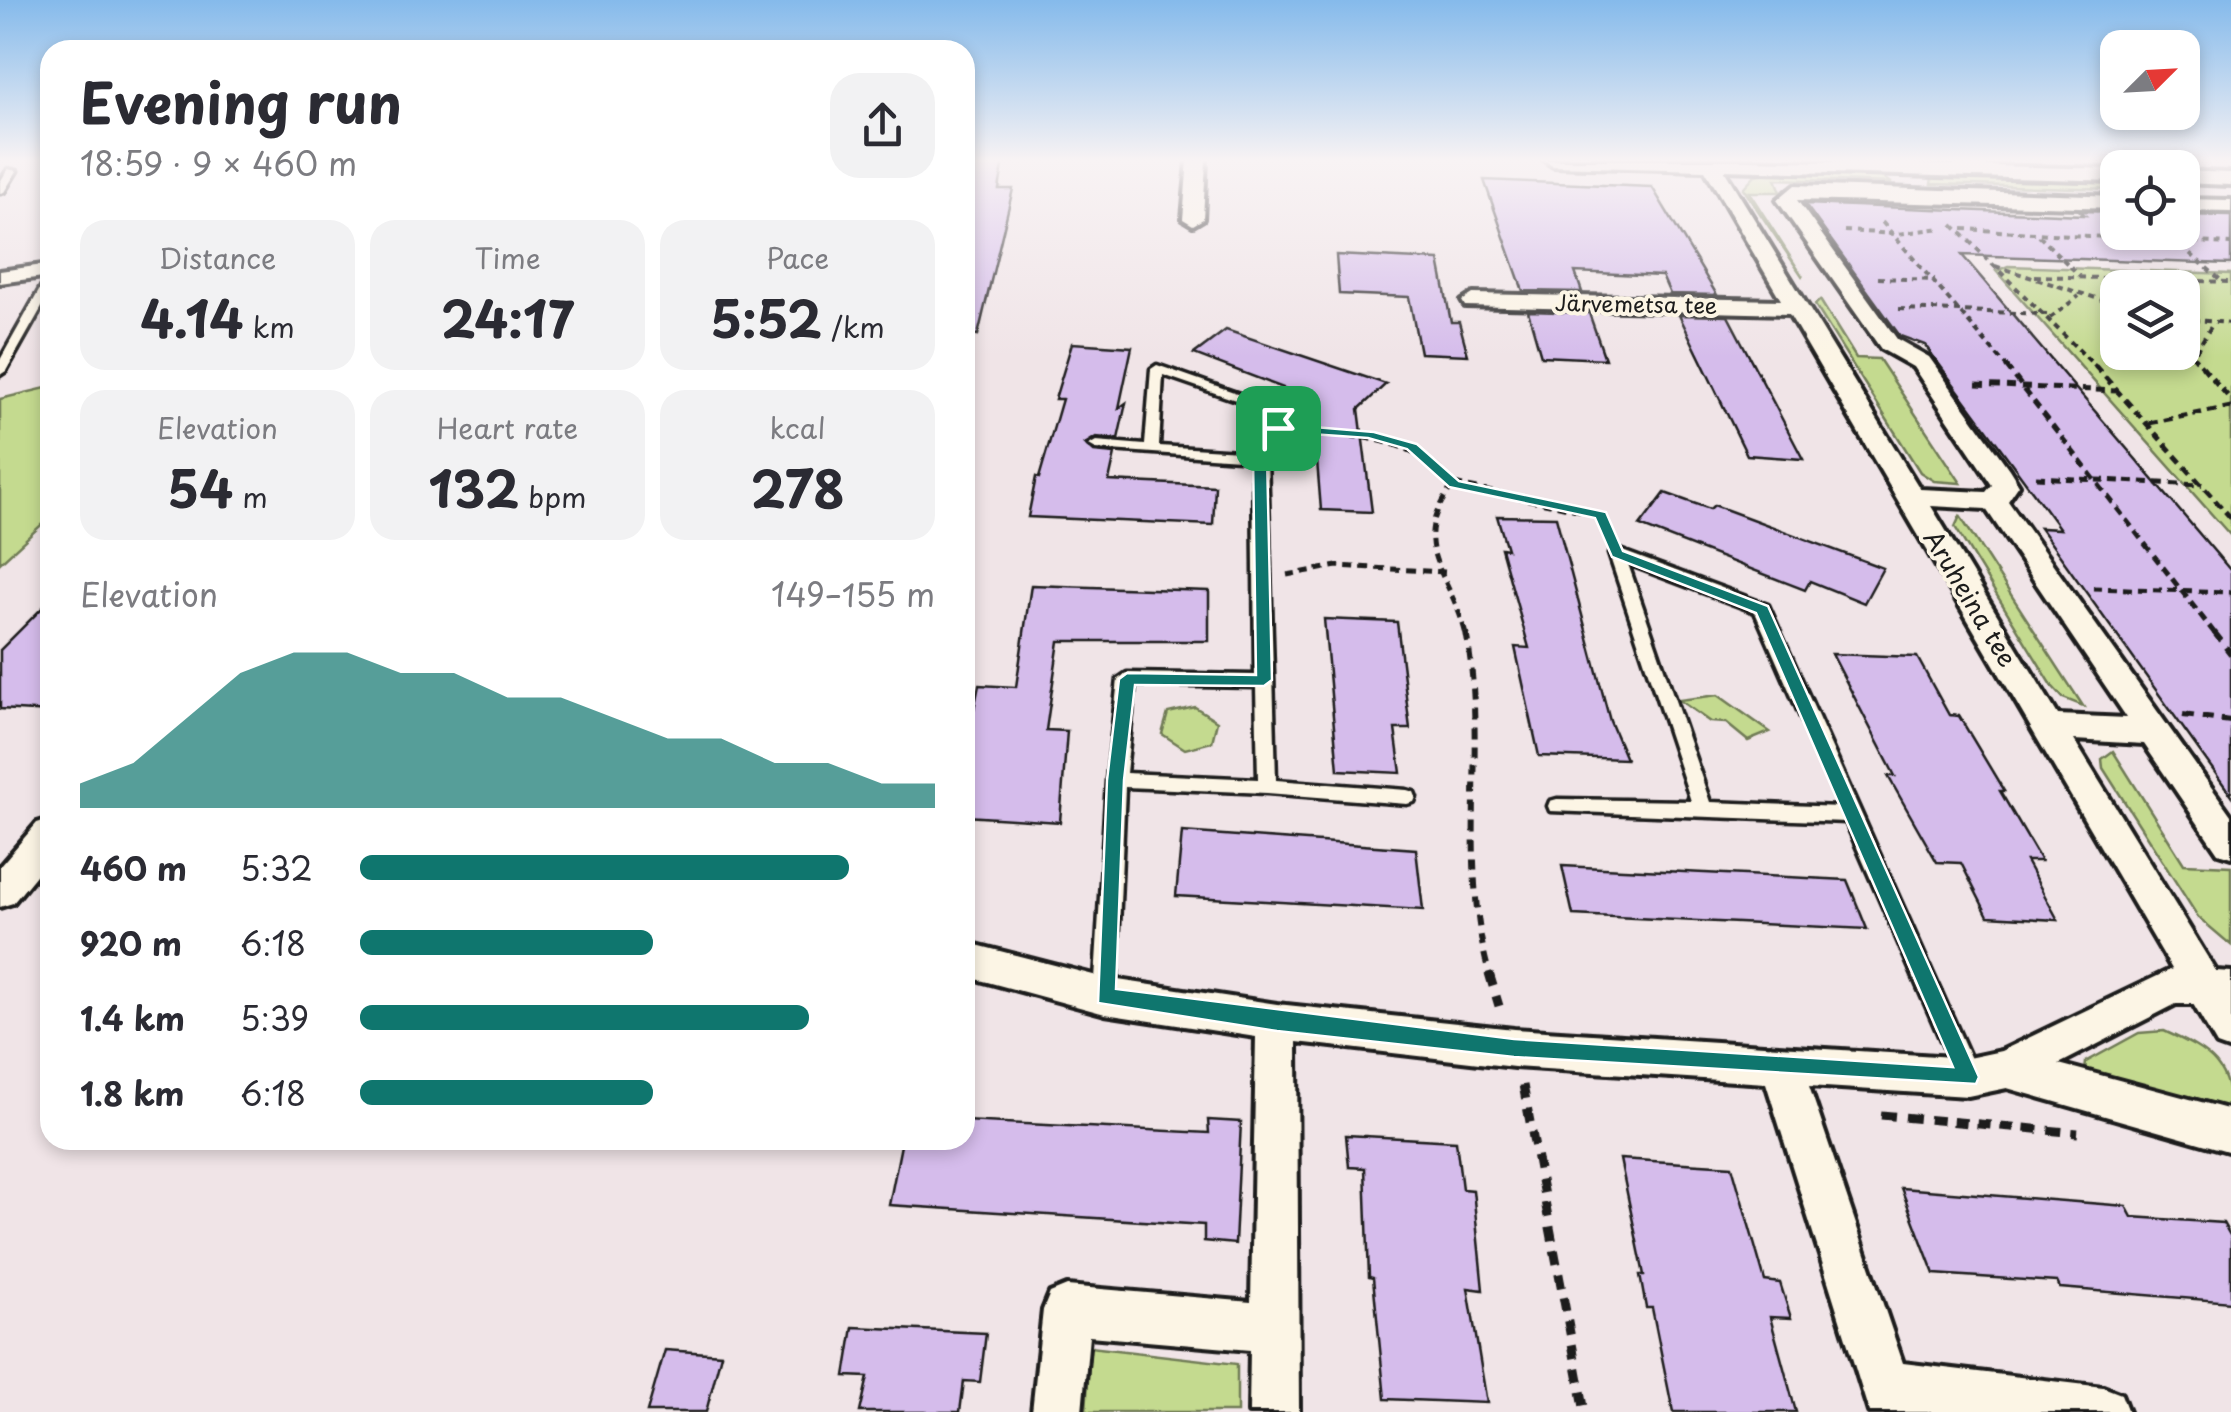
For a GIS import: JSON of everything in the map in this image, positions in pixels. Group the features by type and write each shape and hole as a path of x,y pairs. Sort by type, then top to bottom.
{"street":[{"name":"Aruheina tee","path":"1749,226 2047,726 2218,988 2231,1032"},
{"path":"1805,226 1889,344 1920,362 1934,382 2052,586 2231,843"},
{"path":"0,277 40,271"},
{"name":"Järvemetsa tee","path":"1473,301 1792,297 1852,292"},
{"path":"1910,497 1997,488"},
{"path":"2047,726 2152,732"},
{"path":"0,892 40,845"},
{"path":"975,962 1105,996 1277,1022 1514,1048 1782,1068 1988,1073 2231,1131"},
{"path":"1988,1073 2172,986 2218,988"},
{"path":"1274,1412 1277,1022"},
{"path":"1782,1068 1890,1399 2103,1412"},
{"path":"1057,1412 1067,1310 1273,1328"}],"lane":[{"path":"0,372 40,300"},
{"path":"1152,450 1158,369 1287,412 1260,456 1267,786"},
{"path":"1096,445 1260,456"},
{"path":"1617,554 1702,810"},
{"path":"1617,554 1762,610 1851,815 1988,1073"},
{"path":"1105,996 1116,780 1127,679 1264,680"},
{"path":"1116,780 1407,796"},
{"path":"1557,806 1851,815"}],"path":[{"path":"1889,226 2025,388 2231,654"},
{"path":"2029,226 2081,277"},
{"path":"1808,230 1896,234 1956,228 2100,238"},
{"path":"1956,228 2048,316 2231,518"},
{"path":"2200,243 2231,244"},
{"path":"2185,250 2223,282"},
{"path":"1994,266 2035,276 2100,301"},
{"path":"2035,276 2231,282"},
{"path":"1852,292 1937,280"},
{"path":"1852,292 1964,312 2048,316 2079,296"},
{"path":"2200,323 2231,323"},
{"path":"2148,423 2231,403 2193,356 2212,325"},
{"path":"1934,382 2120,392"},
{"path":"1278,428 1369,434 1412,446 1454,484 1601,515 1617,554"},
{"path":"1997,488 2094,480 2202,485"},
{"path":"1454,484 1436,507 1429,530 1466,624 1477,725 1479,943 1514,1048 1586,1412"},
{"path":"1262,580 1336,566 1445,572"},
{"path":"2052,586 2231,592"}],"green space":[{"path":"2008,266 2120,270 2100,270 2100,370 2200,370 2200,273 2231,274 2231,536 1996,271"},
{"path":"1820,300 1856,358 1879,359 1961,483 1934,481 1920,472 1815,305"},
{"path":"40,389 40,526 0,563 0,399"},
{"path":"1960,516 2083,706 2063,698 2053,687 1955,527"},
{"path":"1718,695 1770,732 1748,741 1726,723 1710,722 1679,700"},
{"path":"1195,707 1217,721 1212,742 1185,749 1162,734 1168,713"},
{"path":"2113,751 2184,864 2231,866 2231,945 2198,917 2103,768 2102,759"},
{"path":"2164,1031 2195,1046 2216,1063 2227,1086 2231,1120 2085,1072 2086,1062 2139,1033"},
{"path":"1090,1347 1237,1364 1237,1412 1086,1412"}],"building":[{"path":"975,226 1004,226 978,335"},
{"path":"1500,226 1675,226 1717,295 1670,294 1662,276 1575,272 1582,292 1523,291"},
{"path":"1821,226 2100,226 2100,250 2200,250 2200,226 2231,226 2231,264 1962,255 2231,571 2231,795 2040,528 2060,529 1925,345 1900,336"},
{"path":"1336,255 1439,260 1451,322 1459,322 1468,355 1420,353 1409,297 1339,294"},
{"path":"1528,311 1589,313 1605,359 1541,356"},
{"path":"1679,315 1728,316 1803,459 1747,455"},
{"path":"1226,330 1386,384 1359,409 1372,512 1321,510 1312,399 1194,354"},
{"path":"1072,343 1132,347 1119,408 1126,403 1118,439 1096,437 1085,444 1094,452 1115,454 1109,481 1215,486 1213,525 1028,517 1036,477 1039,478 1062,399 1055,399"},
{"path":"1665,493 1710,509 1714,505 1883,568 1864,603 1810,581 1805,590 1640,526"},
{"path":"1497,516 1556,517 1610,721 1626,759 1539,756 1515,647 1529,648 1501,548 1507,549"},
{"path":"1031,585 1209,591 1209,641 1059,641 1046,730 1067,731 1060,822 975,817 975,704 979,685 1016,687"},
{"path":"40,610 40,711 0,709 0,650"},
{"path":"1324,619 1397,622 1410,729 1395,729 1401,773 1338,770"},
{"path":"1832,654 1917,657 1949,715 1959,716 2004,791 2000,791 2041,861 2026,861 2058,920 1988,916 1961,863 1937,862 1888,776 1895,776"},
{"path":"1182,832 1416,849 1423,910 1176,896"},
{"path":"1562,866 1847,880 1867,929 1573,915"},
{"path":"1208,1120 1241,1122 1235,1244 1204,1241 1204,1225 889,1205 900,1150 975,1150 975,1121 1209,1133"},
{"path":"1346,1135 1456,1141 1462,1189 1473,1190 1483,1290 1468,1288 1487,1403 1385,1399 1373,1278 1369,1277 1365,1168 1349,1167"},
{"path":"1620,1159 1732,1166 1765,1281 1780,1283 1791,1318 1770,1317 1796,1412 1673,1412 1652,1308 1646,1308 1640,1275 1644,1275"},
{"path":"1901,1188 2126,1206 2132,1217 2223,1223 2231,1237 2231,1302 2060,1288 2057,1282 1934,1274"},
{"path":"853,1327 986,1333 980,1382 964,1381 960,1412 860,1412 868,1377 845,1376"},
{"path":"665,1350 721,1354 706,1412 647,1412"}],"route":[{"path":"1278,428 1308,433 1369,434 1412,446 1454,484 1601,515 1617,554 1762,610 1968,1077 1514,1048 1277,1022 1105,996 1116,780 1127,679 1264,680 1260,456 1278,428"}]}
